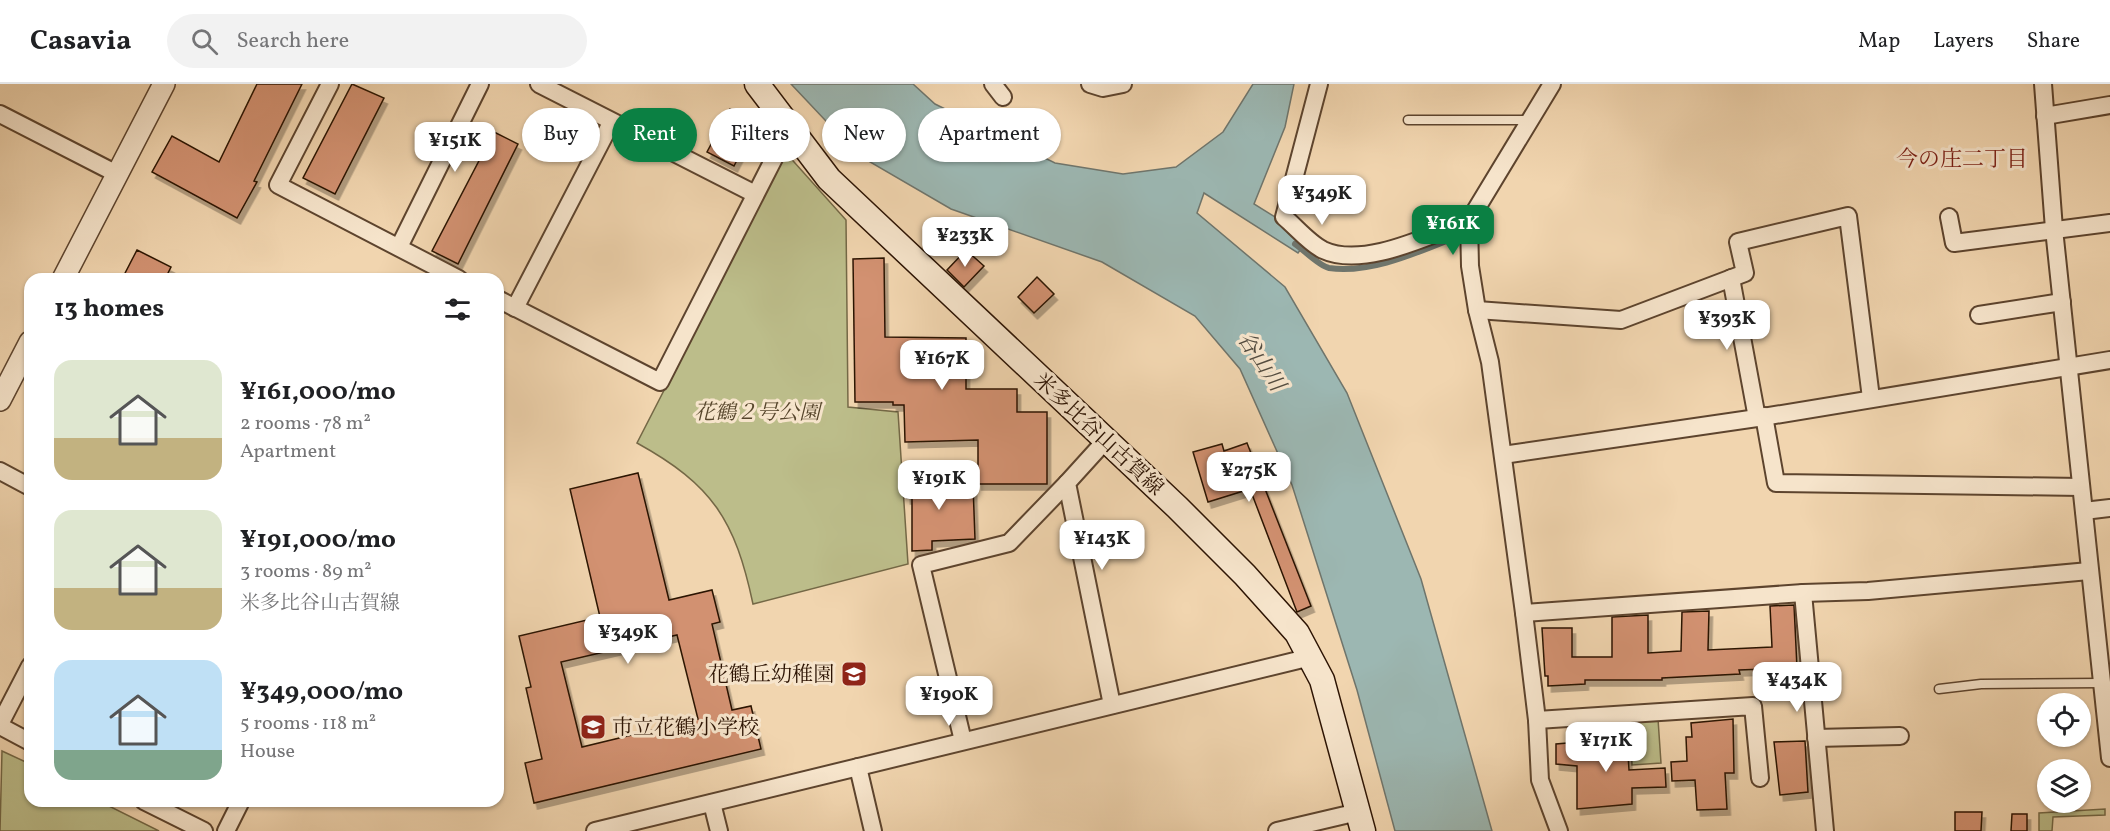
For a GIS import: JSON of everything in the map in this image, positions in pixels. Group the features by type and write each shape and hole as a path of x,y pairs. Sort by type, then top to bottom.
{"main road":[{"name":"米多比谷山古賀線","path":"757,84 774,108"},
{"name":"米多比谷山古賀線","path":"810,155 829,179 859,208 1106,440 1245,575 1297,633 1322,680 1360,821"}],"street":[{"path":"66,273 164,84"},
{"path":"330,84 278,185 447,273"},
{"path":"399,248 480,84"},
{"path":"539,84 611,123 755,194"},
{"path":"1090,84 1103,88 1123,84"},
{"path":"1319,84 1284,217 1322,250 1353,257 1389,250 1469,220"},
{"path":"1552,84 1469,220 1470,266 1477,310 1491,362 1524,613 1537,720 1540,780 1559,831"},
{"path":"2043,84 2054,230 2070,366 2089,571 2105,693 2110,758"},
{"path":"2045,116 2110,105"},
{"path":"0,114 117,174"},
{"path":"515,308 611,123"},
{"path":"504,302 660,382 772,162"},
{"path":"1477,310 1621,320 1745,273 1738,242 1848,216 1871,398"},
{"path":"1949,217 1954,243 2110,223"},
{"path":"1731,278 1776,483 2081,487"},
{"path":"1979,315 2062,302"},
{"path":"0,400 24,354"},
{"path":"1503,455 1760,417 2110,360"},
{"path":"963,741 921,565 1009,543 1106,440"},
{"path":"0,471 24,484"},
{"path":"1067,483 1112,705"},
{"path":"2084,511 2110,508"},
{"path":"1524,613 1803,593 1868,591 2089,571"},
{"path":"1803,593 1825,831"},
{"path":"595,831 1311,657"},
{"path":"24,678 0,725 24,739"},
{"path":"1537,720 1754,706 1760,778"},
{"path":"1816,738 1900,736"},
{"path":"858,767 873,831"},
{"path":"712,803 719,831"},
{"path":"156,807 204,831"},
{"path":"226,831 238,807"},
{"path":"1277,831 1360,821"}],"lane":[{"path":"1408,120 1530,120"},
{"path":"1939,689 1981,684 2105,693"}],"green space":[{"name":"花鶴２号公園","path":"781,162 794,162 846,220 848,407 898,412 908,564 753,604 738,549 717,508 685,474 637,443"},
{"path":"1658,719 1661,763 1632,765 1630,720"},
{"path":"2,751 24,761 24,807 111,807 159,831 0,831"},
{"path":"2105,809 2105,815 2053,817 2052,831 2039,831 2039,813 2091,813 2091,810"}],"water":[{"name":"谷山川","path":"791,84 913,84 935,104 943,108 918,108 918,162 1053,162 1123,174 1176,167 1223,132 1253,84 1294,84 1285,127 1254,204 1309,238 1298,253 1204,193 1197,213 1285,287 1347,393 1421,579 1492,831 1395,831 1357,690 1292,485 1240,369 1195,316 1102,262 951,209 870,162 906,162 906,108 822,108 822,117"}],"building":[{"path":"257,84 302,84 254,181 257,182 237,218 152,172 172,136 219,162"},
{"path":"352,84 384,98 335,194 303,178"},
{"path":"494,132 518,144 458,264 432,251"},
{"path":"137,250 171,267 168,273 125,273"},
{"path":"966,250 984,266 964,287 947,270"},
{"path":"884,258 885,337 966,338 966,389 1017,389 1017,412 1047,412 1047,484 978,484 978,440 905,442 904,405 893,405 893,402 855,402 853,259"},
{"path":"1037,277 1054,294 1034,313 1018,297"},
{"path":"1247,443 1311,606 1297,612 1250,489 1208,502 1193,452 1222,444 1224,451"},
{"path":"928,470 929,486 973,485 975,539 932,541 932,550 912,551 912,498 907,498 906,471"},
{"path":"638,473 669,600 712,590 720,622 712,624 732,710 751,706 761,749 534,803 525,763 542,759 526,688 531,687 519,636 600,617 570,489","holes":["677,635 698,719 582,747 561,662"]},
{"path":"1794,605 1797,668 1739,670 1740,674 1662,678 1662,680 1585,680 1585,684 1548,686 1548,676 1545,676 1542,628 1572,628 1572,657 1612,657 1612,617 1648,615 1648,653 1681,651 1682,612 1709,611 1708,650 1772,647 1770,606"},
{"path":"1733,719 1734,773 1725,773 1727,809 1697,810 1695,780 1672,781 1671,762 1687,761 1686,737 1692,737 1691,723"},
{"path":"1627,738 1629,770 1665,768 1666,787 1632,788 1632,804 1577,809 1577,766 1556,764 1556,744"},
{"path":"1805,741 1808,792 1780,795 1774,742"},
{"path":"1955,812 1982,812 1981,831 1955,831"},
{"path":"2012,814 2027,814 2027,831 2011,831"}],"waterway":[{"path":"1295,244 1325,267 1345,269 1378,265 1456,237"}],"place":[{"name":"花鶴丘幼稚園","path":"854,674"},
{"name":"市立花鶴小学校","path":"593,727"}],"district":[{"name":"今の庄二丁目","path":"1962,158"}]}
